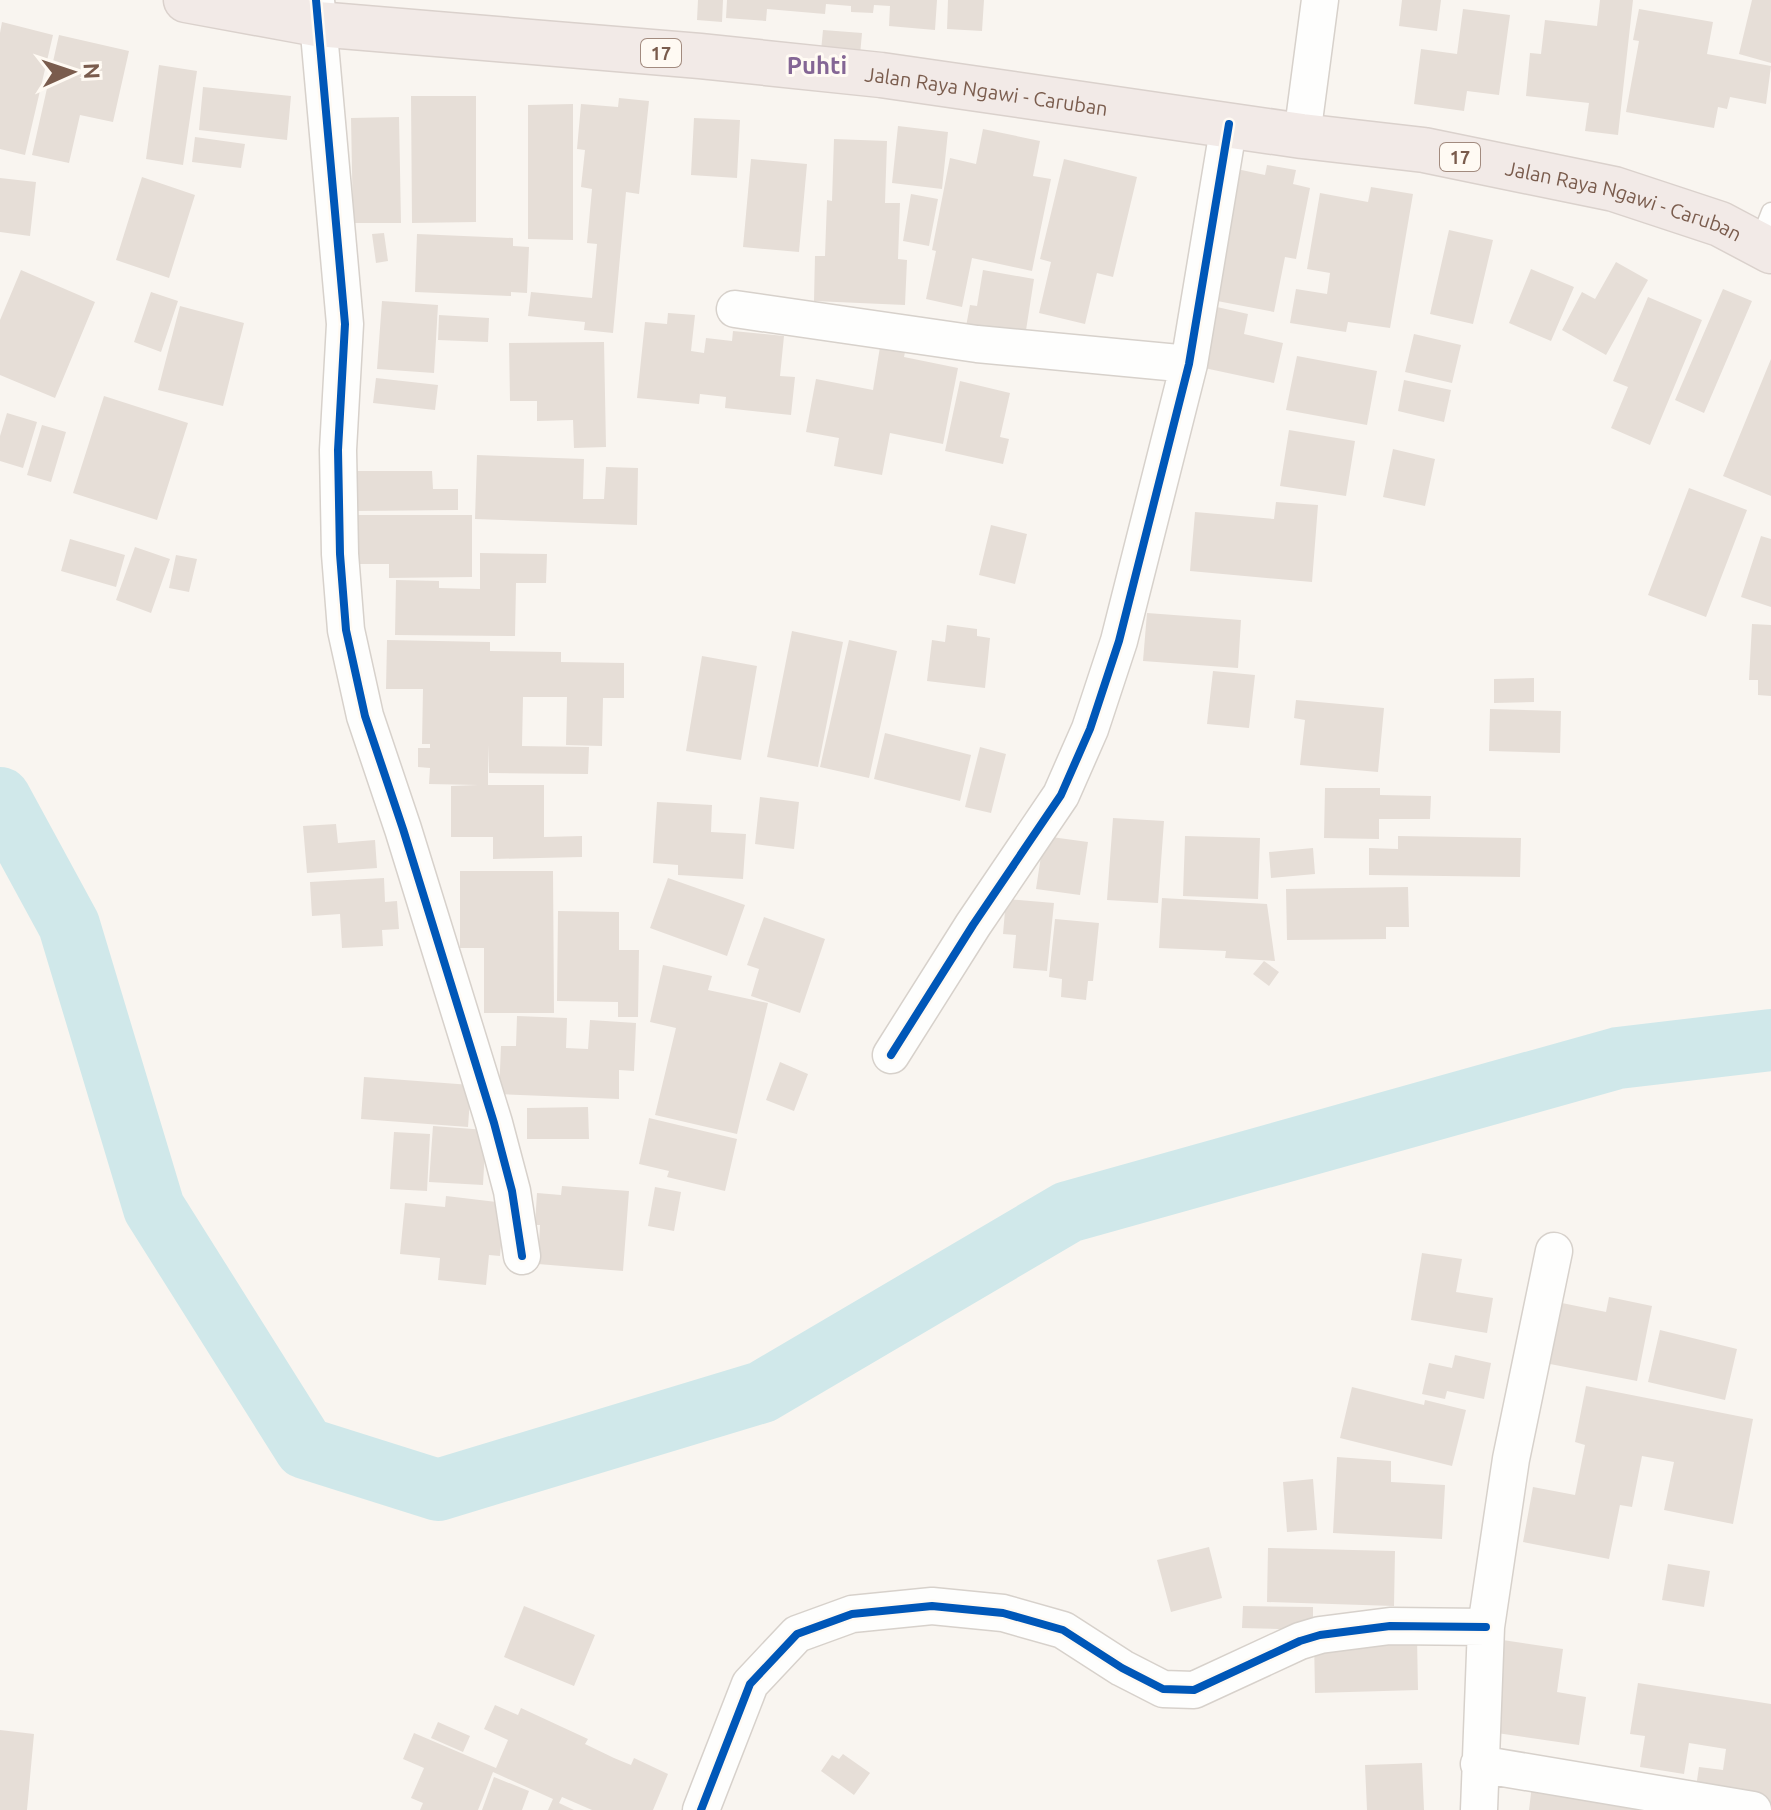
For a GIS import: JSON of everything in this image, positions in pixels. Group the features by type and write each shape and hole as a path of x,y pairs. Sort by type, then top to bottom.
{"highway":[{"name":"Jalan Raya Ngawi - Caruban","path":"186,0 881,75 1302,136 1424,150 1600,186 1767,236"}],"street":[{"path":"1302,136 1320,0"},
{"path":"316,12 345,324 338,450 340,554 346,630 365,716 494,1123 512,1191 522,1256"},
{"path":"891,1055 973,925 1061,795 1090,729 1119,641 1189,364 1229,124"},
{"path":"735,309 977,344 1189,364"},
{"path":"1479,1810 1486,1627 1511,1459 1554,1251"},
{"path":"701,1810 750,1684 797,1634 852,1614 932,1606 1003,1613 1063,1630 1122,1668 1163,1689 1194,1690 1300,1641 1320,1635 1390,1626 1486,1627"},
{"path":"1479,1764 1753,1810"}],"building":[{"path":"698,0 723,0 722,22 697,20"},
{"path":"727,0 937,0 935,30 889,26 890,6 874,5 873,13 851,12 851,6 826,4 825,14 767,9 766,21 726,18"},
{"path":"948,0 984,0 982,31 947,29"},
{"path":"1402,0 1441,0 1437,31 1399,26"},
{"path":"1600,0 1633,0 1618,135 1585,131 1589,103 1526,96 1530,53 1541,54 1545,20 1597,26"},
{"path":"1752,0 1771,0 1771,63 1739,54"},
{"path":"1463,9 1510,15 1499,95 1467,91 1464,111 1414,104 1421,49 1457,54"},
{"path":"1639,9 1713,22 1707,54 1771,66 1766,104 1730,97 1727,109 1718,107 1714,128 1626,112 1639,41 1633,40"},
{"path":"2,22 53,35 25,155 0,149"},
{"path":"823,30 862,33 859,66 820,62"},
{"path":"59,35 129,51 113,122 80,115 69,163 32,155"},
{"path":"159,65 197,71 183,165 146,159"},
{"path":"203,87 291,96 287,140 199,130"},
{"path":"411,96 476,96 476,222 412,223"},
{"path":"619,98 649,101 639,194 626,192 613,333 584,330 585,322 528,316 531,292 592,298 597,244 587,243 592,189 581,187 585,150 577,149 581,104 618,107"},
{"path":"573,104 573,240 528,239 528,105"},
{"path":"399,117 401,223 353,223 351,118"},
{"path":"694,118 740,120 737,178 691,175"},
{"path":"898,126 948,132 942,189 892,183"},
{"path":"983,129 1040,141 1033,176 1051,179 1032,271 972,258 962,307 926,299 950,158 976,164"},
{"path":"195,137 245,144 241,168 192,162"},
{"path":"834,139 887,141 885,203 900,203 898,259 907,260 905,305 814,301 815,256 825,256 827,200 832,201"},
{"path":"751,159 807,164 799,252 743,247"},
{"path":"1064,159 1137,177 1113,277 1097,273 1085,324 1039,313 1051,262 1040,259"},
{"path":"1267,165 1296,170 1293,184 1310,188 1296,259 1285,257 1274,312 1212,300 1232,168 1265,175"},
{"path":"142,177 195,195 169,278 116,260"},
{"path":"0,178 36,182 30,236 0,232"},
{"path":"1371,187 1413,194 1390,328 1348,322 1346,332 1290,323 1296,289 1327,294 1330,273 1307,269 1320,193 1368,202"},
{"path":"911,194 938,199 929,246 903,241"},
{"path":"1449,230 1493,240 1473,324 1430,314"},
{"path":"384,233 388,261 376,263 372,234"},
{"path":"417,234 513,238 513,246 529,247 527,293 511,292 511,296 415,292"},
{"path":"1616,262 1648,280 1606,355 1562,330 1582,292 1595,299"},
{"path":"1531,269 1574,287 1551,341 1509,323"},
{"path":"21,270 95,302 55,398 0,375 0,320"},
{"path":"983,270 1034,279 1024,343 965,332 970,305 977,306"},
{"path":"1723,289 1752,301 1704,413 1675,400"},
{"path":"151,292 178,301 161,352 134,342"},
{"path":"1648,297 1702,320 1650,445 1611,428 1628,387 1613,381"},
{"path":"382,301 438,305 434,373 377,369"},
{"path":"1208,305 1248,314 1244,334 1283,343 1274,383 1195,366"},
{"path":"180,306 244,323 223,406 158,390"},
{"path":"668,313 695,315 691,351 704,353 706,338 732,341 733,331 784,336 780,376 795,377 791,415 725,408 726,397 700,394 699,404 637,398 645,322 667,324"},
{"path":"439,315 489,318 488,342 438,340"},
{"path":"1414,334 1461,345 1452,383 1405,372"},
{"path":"604,342 606,447 574,448 573,420 537,421 537,401 510,401 509,343"},
{"path":"880,347 905,352 904,357 958,368 943,444 890,433 882,475 834,466 839,438 806,432 816,379 873,390"},
{"path":"1297,356 1377,371 1367,425 1286,410"},
{"path":"1771,359 1771,496 1723,476"},
{"path":"376,378 438,385 435,410 373,403"},
{"path":"1404,380 1451,390 1444,422 1398,411"},
{"path":"960,381 1010,393 1000,437 1009,439 1003,464 945,451"},
{"path":"104,396 188,423 157,520 73,493"},
{"path":"7,413 37,422 23,468 0,461 0,436"},
{"path":"42,425 66,432 51,482 27,475"},
{"path":"1289,430 1355,441 1346,496 1280,486"},
{"path":"1393,449 1435,459 1425,506 1383,497"},
{"path":"477,455 584,459 583,499 604,499 606,467 638,468 637,525 475,519"},
{"path":"356,471 432,471 433,489 458,489 458,510 355,511"},
{"path":"1689,488 1747,510 1706,617 1648,595"},
{"path":"1276,502 1318,505 1312,582 1190,571 1195,512 1274,519"},
{"path":"350,515 472,515 472,577 389,578 389,564 351,564"},
{"path":"991,525 1027,534 1015,584 979,575"},
{"path":"1761,536 1771,539 1771,607 1741,597"},
{"path":"70,539 125,555 116,587 61,571"},
{"path":"135,547 170,559 151,613 116,600"},
{"path":"480,553 547,554 546,583 516,583 515,636 395,635 396,580 439,581 439,588 480,589"},
{"path":"176,555 197,559 189,592 169,588"},
{"path":"1147,613 1241,620 1238,668 1143,661"},
{"path":"1752,624 1771,625 1771,696 1758,695 1758,680 1749,680"},
{"path":"947,625 977,629 977,636 990,638 985,688 927,681 932,640 945,642"},
{"path":"792,631 843,642 818,767 767,757"},
{"path":"387,640 490,642 490,651 561,652 561,662 624,663 624,698 603,698 602,746 566,745 567,697 523,697 522,746 589,747 588,774 489,773 488,745 488,785 544,785 544,837 582,836 582,857 493,859 493,837 451,837 451,786 478,785 429,784 430,768 418,767 418,748 430,748 430,744 422,744 423,689 386,689"},
{"path":"849,640 897,651 869,778 820,767"},
{"path":"702,656 757,666 741,760 686,751"},
{"path":"1213,671 1255,675 1249,728 1207,724"},
{"path":"1534,678 1534,702 1494,703 1494,679"},
{"path":"1296,700 1384,708 1378,772 1300,765 1305,720 1294,718"},
{"path":"1490,709 1561,711 1560,753 1489,751"},
{"path":"885,733 971,755 960,801 874,779"},
{"path":"980,747 1006,754 991,813 965,807"},
{"path":"1325,788 1380,788 1380,795 1431,796 1430,819 1379,819 1379,839 1324,838"},
{"path":"760,797 799,802 794,849 755,844"},
{"path":"657,802 712,805 711,832 746,834 743,879 678,875 678,865 653,863"},
{"path":"1113,818 1164,821 1158,903 1107,900"},
{"path":"336,824 338,843 375,840 377,868 307,873 303,826"},
{"path":"1044,836 1088,842 1080,895 1036,889"},
{"path":"1185,836 1260,838 1258,899 1183,896"},
{"path":"1398,836 1521,838 1520,877 1369,875 1369,848 1398,849"},
{"path":"1313,848 1315,874 1271,878 1269,852"},
{"path":"460,871 553,871 554,1013 484,1013 484,948 460,948"},
{"path":"384,878 385,902 397,901 399,929 382,930 383,946 342,948 340,914 312,916 310,882"},
{"path":"668,878 745,905 727,956 650,928"},
{"path":"1408,887 1409,927 1386,927 1386,939 1287,940 1286,889"},
{"path":"1162,898 1267,904 1275,961 1225,958 1226,951 1159,948"},
{"path":"1006,899 1054,903 1047,971 1013,968 1016,935 1003,934"},
{"path":"558,911 619,912 619,950 639,950 638,1017 618,1017 618,1002 557,1001"},
{"path":"764,917 825,939 800,1013 751,996 759,969 747,965"},
{"path":"1055,919 1099,923 1093,981 1088,981 1086,1000 1061,997 1062,979 1049,977"},
{"path":"1264,961 1279,972 1269,986 1253,974"},
{"path":"663,965 712,976 708,990 768,1003 737,1134 655,1115 676,1028 650,1022"},
{"path":"517,1016 567,1018 566,1048 588,1049 590,1020 636,1023 634,1071 619,1070 619,1099 499,1094 501,1046 516,1046"},
{"path":"780,1062 808,1074 794,1111 766,1100"},
{"path":"364,1077 471,1085 468,1127 361,1119"},
{"path":"588,1107 589,1139 527,1139 527,1108"},
{"path":"649,1118 737,1139 725,1191 667,1177 669,1171 639,1164"},
{"path":"433,1126 486,1130 483,1185 429,1182"},
{"path":"394,1132 430,1134 427,1191 390,1189"},
{"path":"562,1186 629,1191 623,1271 538,1264 540,1225 535,1225 537,1193 561,1195"},
{"path":"655,1187 681,1192 674,1231 648,1226"},
{"path":"446,1196 505,1203 500,1256 489,1255 486,1285 438,1280 440,1258 400,1254 405,1203 445,1207"},
{"path":"1422,1253 1462,1259 1456,1292 1493,1298 1487,1333 1411,1320"},
{"path":"1609,1297 1652,1306 1637,1381 1545,1363 1557,1302 1606,1312"},
{"path":"1660,1330 1737,1349 1725,1400 1648,1382"},
{"path":"1455,1355 1491,1363 1484,1399 1447,1391 1445,1399 1422,1394 1429,1363 1452,1368"},
{"path":"1586,1386 1753,1419 1733,1524 1664,1510 1674,1462 1642,1456 1632,1507 1620,1505 1609,1559 1523,1542 1533,1487 1575,1495 1585,1445 1575,1442"},
{"path":"1352,1387 1424,1405 1425,1400 1466,1410 1452,1466 1340,1438"},
{"path":"1337,1457 1391,1461 1391,1482 1445,1485 1442,1539 1333,1533"},
{"path":"1313,1479 1317,1530 1287,1532 1283,1482"},
{"path":"1209,1547 1222,1598 1171,1612 1157,1560"},
{"path":"1268,1548 1395,1551 1394,1606 1267,1602"},
{"path":"1668,1564 1710,1571 1704,1607 1662,1600"},
{"path":"524,1606 595,1635 574,1686 504,1657"},
{"path":"1243,1606 1313,1607 1313,1630 1242,1628"},
{"path":"1417,1637 1418,1690 1315,1693 1314,1639"},
{"path":"1496,1639 1563,1649 1557,1692 1586,1697 1579,1745 1490,1732"},
{"path":"1638,1683 1771,1704 1771,1805 1719,1797 1696,1787 1699,1767 1723,1770 1726,1749 1689,1743 1684,1774 1640,1767 1645,1736 1630,1734"},
{"path":"495,1705 518,1715 521,1708 588,1739 585,1744 614,1758 631,1765 634,1758 668,1774 653,1810 592,1810 562,1797 559,1803 574,1810 548,1810 553,1799 493,1772 478,1810 420,1810 423,1803 411,1798 424,1768 403,1759 414,1733 496,1768 508,1740 484,1729"},
{"path":"438,1722 470,1736 463,1752 431,1738"},
{"path":"0,1730 34,1734 27,1810 0,1810"},
{"path":"843,1754 870,1773 854,1795 821,1771 832,1755 839,1759"},
{"path":"1422,1763 1424,1810 1367,1810 1365,1765"},
{"path":"494,1777 529,1791 522,1810 482,1810"},
{"path":"1532,1785 1645,1810 1529,1810"}],"waterway":[{"path":"0,798 69,925 154,1208 305,1448 438,1490 762,1392 1068,1212 1618,1058 1771,1040"}],"cycle path":[{"path":"316,0 345,324 338,450 340,554 346,630 365,716 494,1123 512,1191 522,1256"},
{"path":"891,1055 973,925 1061,795 1090,729 1119,641 1189,364 1229,124"},
{"path":"701,1810 750,1684 797,1634 852,1614 932,1606 1003,1613 1063,1630 1122,1668 1163,1689 1194,1690 1300,1641 1320,1635 1390,1626 1486,1627"}],"district":[{"name":"Puhti","path":"817,65"}]}
